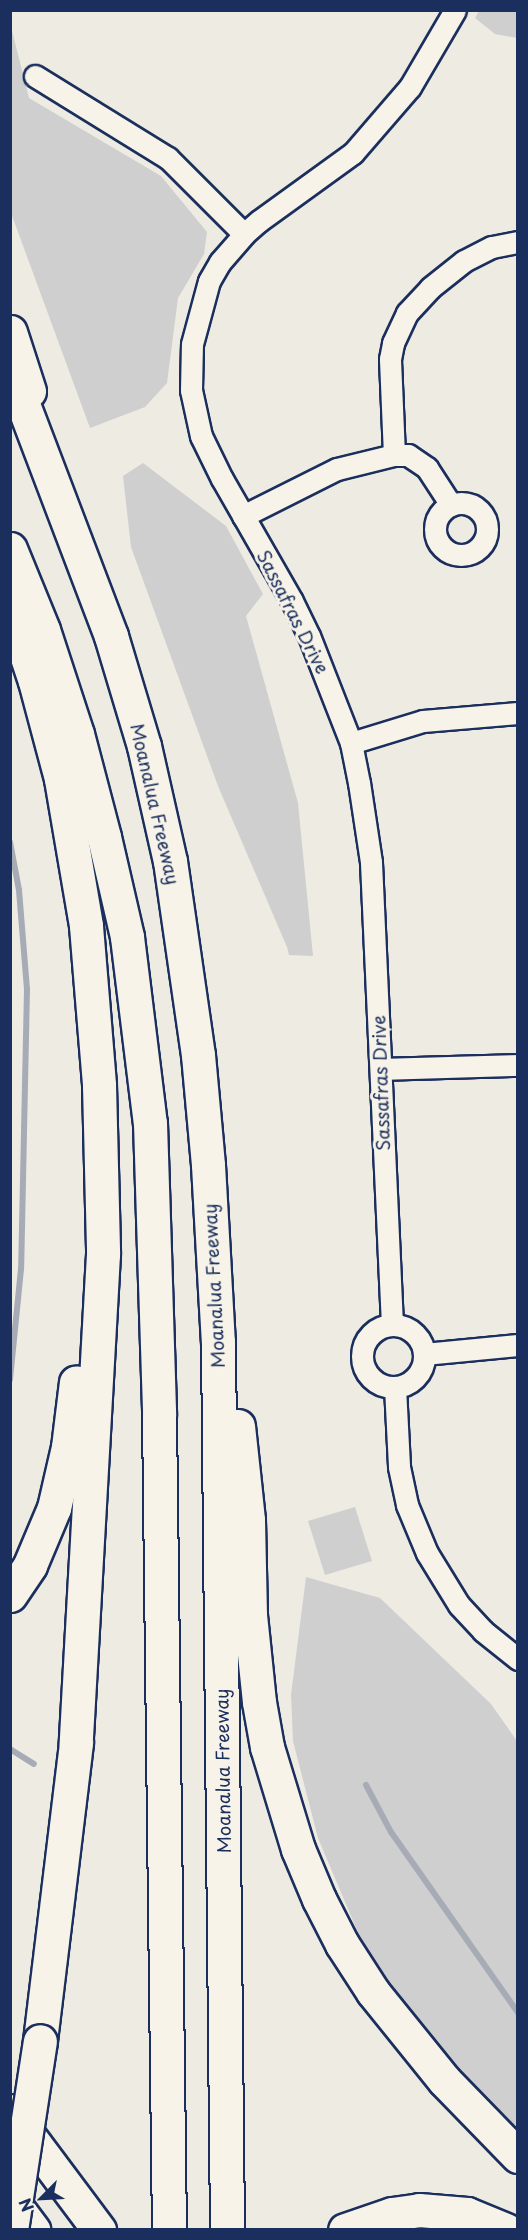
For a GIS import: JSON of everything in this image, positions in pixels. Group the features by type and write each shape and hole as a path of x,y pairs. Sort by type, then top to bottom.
{"highway":[{"path":"10,332 71,525"},
{"name":"Moanalua Freeway","path":"10,370 71,525 111,636 144,746 170,861 198,1055 208,1165 218,1342 227,2229"},
{"path":"10,549 43,630 77,734 104,837 127,937 150,1123 159,1415 169,2229"},
{"path":"10,606 35,681 61,779 86,926 99,1085 104,1254 76,1743 40,2042 11,2229"},
{"path":"10,1595 30,1565 43,1537 63,1478 88,1284 93,1189 93,1086 86,926"},
{"path":"208,1165 248,1520 253,1662 267,1747 282,1799 319,1899 342,1944 373,1992 444,2080 518,2157"},
{"path":"10,2111 99,2229"},
{"path":"10,2199 33,2229"},
{"path":"345,2229 392,2214 419,2210 467,2214 506,2229"}],"street":[{"name":"Sassafras Drive","path":"392,1325 371,862 351,743 324,672 296,610 201,436 191,390 192,344 209,281 220,262 244,234 353,153 410,87 455,10"},
{"path":"35,76 168,158 244,234"},
{"path":"394,455 390,359 393,343 407,313 430,288 464,261 492,247 518,242"},
{"path":"243,516 337,469 394,455 408,455 427,468 451,505"},
{"path":"351,743 423,721 518,713"},
{"path":"381,1069 518,1065"},
{"path":"392,1325 410,1330 422,1345 424,1354 419,1373 404,1384 395,1387 385,1386 369,1375 362,1358 367,1339 374,1332 392,1325"},
{"path":"424,1354 518,1345"},
{"path":"395,1387 399,1467 407,1504 427,1553 459,1605 483,1631 518,1659"}],"shaded area":[{"path":"479,11 517,11 517,38 495,34 475,18"},
{"path":"10,23 29,98 161,176 207,232 204,254 178,298 167,383 145,407 90,428 11,213"},
{"path":"143,463 226,526 263,594 246,616 298,803 313,956 289,955 218,786 131,547 123,476"},
{"path":"355,1507 372,1561 325,1575 308,1521"},
{"path":"306,1577 380,1598 491,1704 517,1741 517,2131 455,2068 389,1982 359,1935 318,1838 293,1741 291,1695"}],"waterway":[{"path":"10,842 19,890 27,989 21,1269 10,1379"},
{"path":"10,1749 34,1764"},
{"path":"366,1785 391,1832 518,2013"}]}
